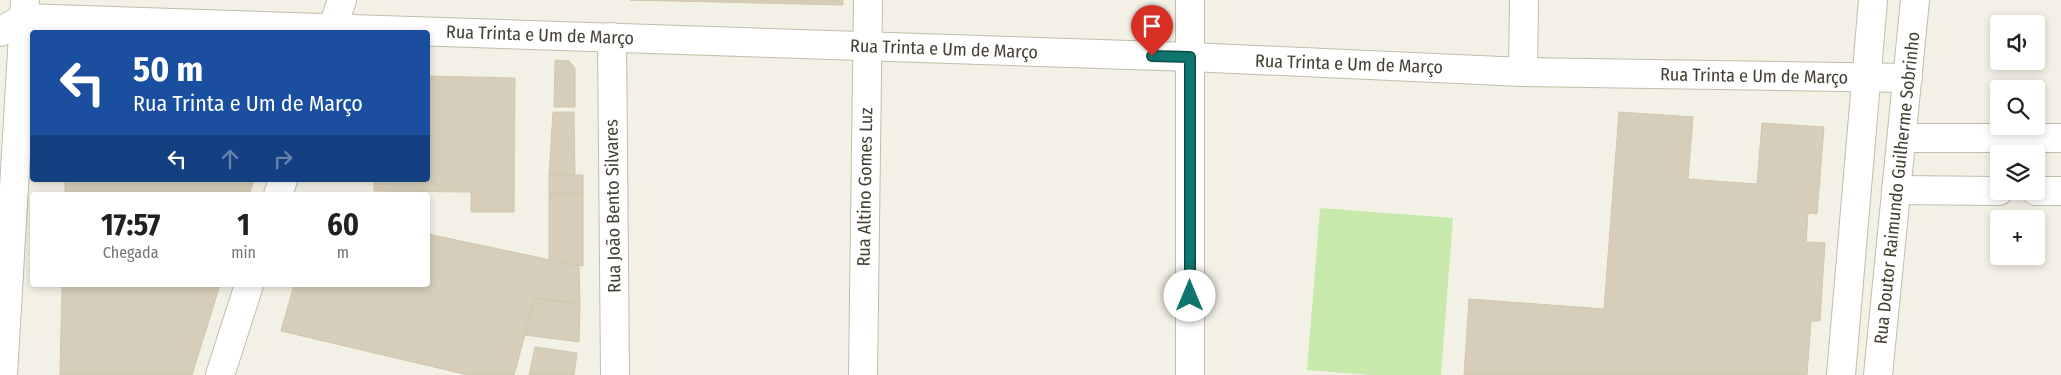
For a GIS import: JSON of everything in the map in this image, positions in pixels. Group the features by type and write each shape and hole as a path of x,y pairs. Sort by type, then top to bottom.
{"street":[{"path":"332,30 342,0"},
{"name":"Rua Altino Gomes Luz","path":"863,375 868,0"},
{"path":"1190,0 1190,375"},
{"path":"1523,72 1524,0"},
{"path":"1841,375 1873,0"},
{"name":"Rua Doutor Raimundo Guilherme Sobrinho","path":"1878,375 1915,0"},
{"path":"0,32 24,9"},
{"path":"3,375 24,9"},
{"name":"Rua Trinta e Um de Março","path":"24,9 332,30"},
{"name":"Rua Trinta e Um de Março","path":"430,32 1190,57 1523,72 1908,78"},
{"name":"Rua João Bento Silvares","path":"612,37 615,375"},
{"path":"1902,138 2061,138"},
{"path":"1896,190 1990,191"},
{"path":"2045,191 2061,191"},
{"path":"220,375 248,287"}],"green space":[{"path":"1320,208 1453,218 1441,375 1371,375 1307,370"}],"building":[{"path":"630,0 843,0 843,5"},
{"path":"555,60 569,61 575,68 575,107 554,107"},
{"path":"430,76 515,78 514,212 471,212 471,192 374,191 374,182 430,182"},
{"path":"553,112 574,112 575,175 549,175"},
{"path":"1619,112 1693,117 1688,179 1757,184 1762,123 1824,127 1817,214 1808,213 1806,242 1825,243 1820,321 1811,321 1807,375 1464,375 1469,299 1604,309"},
{"path":"549,175 583,175 583,193 549,194"},
{"path":"65,182 253,182 250,192 65,192"},
{"path":"583,193 583,266 549,261 549,194"},
{"path":"430,234 579,266 580,304 535,298 514,375 468,375 281,331 293,287 430,287"},
{"path":"62,287 219,287 192,375 60,375"},
{"path":"535,298 580,304 579,342 525,335"},
{"path":"535,347 577,353 574,375 529,375"}],"route":[{"path":"1152,56 1190,57 1190,296"}]}
